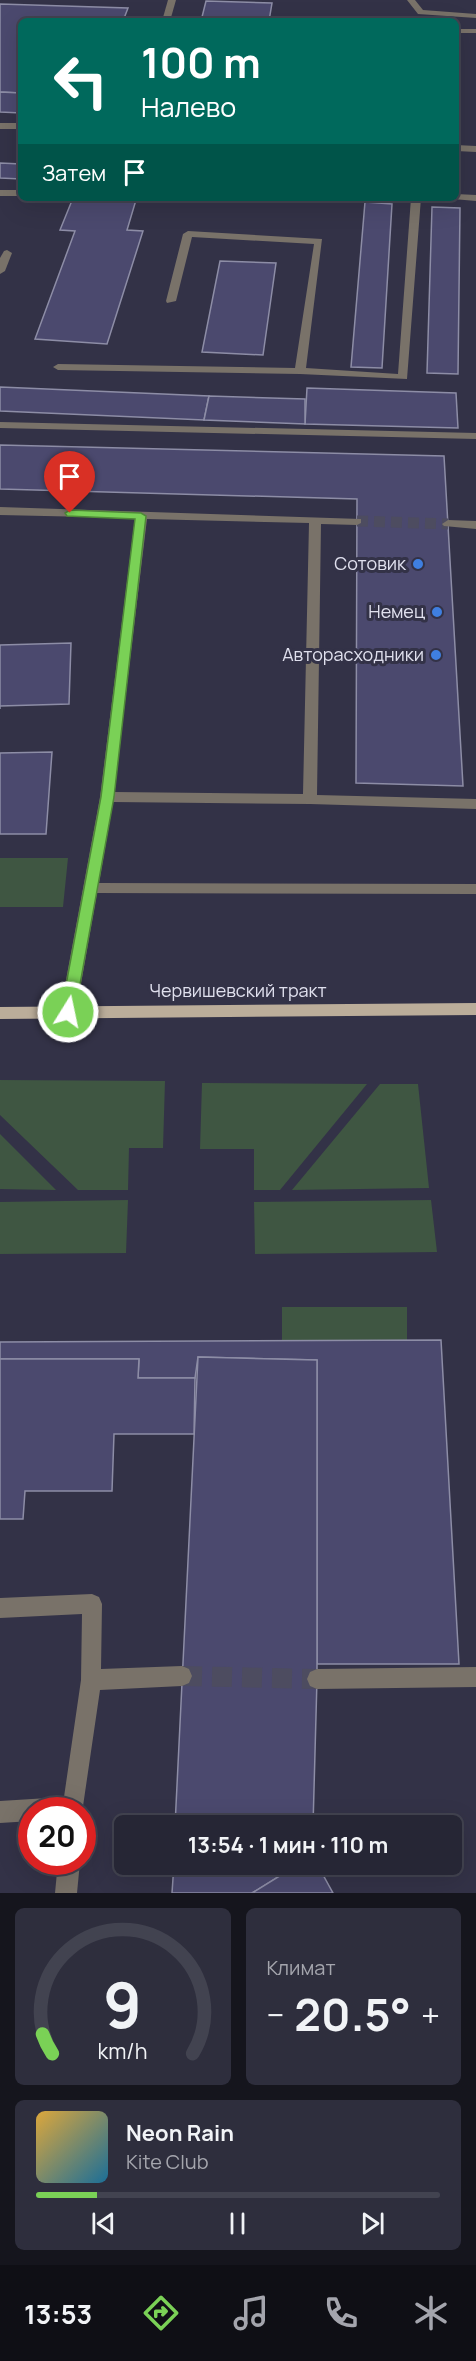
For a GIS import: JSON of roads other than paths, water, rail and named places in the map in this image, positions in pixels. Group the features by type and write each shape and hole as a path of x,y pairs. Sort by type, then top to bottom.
{"main road":[{"name":"Червишевский тракт","path":"0,1012 476,1010"}],"street":[{"path":"167,18 172,0"},
{"path":"411,0 421,12 476,16"},
{"path":"459,31 476,31"},
{"path":"0,126 18,126"},
{"path":"459,148 476,149"},
{"path":"0,192 18,193"},
{"path":"459,197 476,198"},
{"path":"58,367 300,371 403,377 416,201"},
{"path":"171,301 188,234 319,241 300,371"},
{"path":"0,271 7,253"},
{"path":"0,426 476,436"},
{"path":"0,511 357,521"},
{"path":"68,1012 107,797 141,516"},
{"path":"310,799 315,520"},
{"path":"448,524 476,525"},
{"path":"107,797 310,799 476,804"},
{"path":"91,888 476,889"},
{"path":"0,1608 92,1604 91,1680 75,1797"},
{"path":"91,1680 182,1676"},
{"path":"317,1679 476,1677"},
{"path":"0,1812 18,1811"},
{"path":"66,1893 68,1875"}],"tunnel":[{"path":"357,521 448,524"},
{"path":"182,1676 317,1679"}],"place":[{"name":"Сотовик","path":"418,564"},
{"name":"Немец","path":"437,612"},
{"name":"Авторасходники","path":"436,655"}]}
